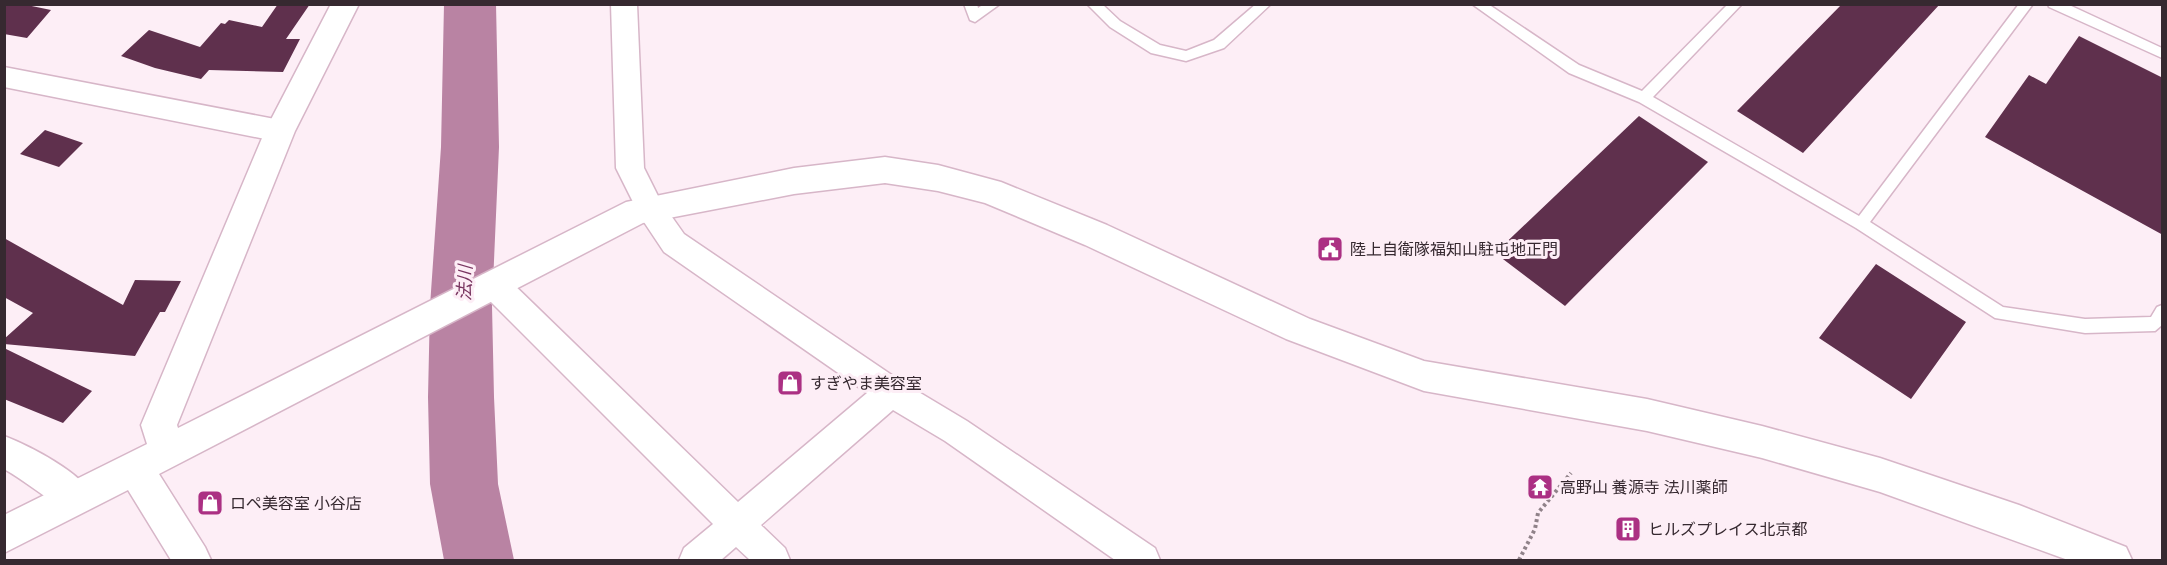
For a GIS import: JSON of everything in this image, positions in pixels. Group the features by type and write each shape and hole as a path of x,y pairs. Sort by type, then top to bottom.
{"street":[{"path":"167,451 159,425 280,131 345,4"},
{"path":"624,4 630,168 650,208 674,243 891,392 956,431 1143,561"},
{"path":"4,77 280,131"},
{"path":"4,535 410,325 637,211 794,182 885,170 938,178 990,191 1043,212 1298,329 1424,376 1647,415 1762,442 1880,475 2019,523 2113,561"},
{"path":"493,284 773,561"},
{"path":"696,561 891,392"},
{"path":"4,452 41,472 77,498"},
{"path":"134,468 192,561"}],"lane":[{"path":"970,4 975,17 994,4"},
{"path":"1093,4 1115,24 1156,49 1186,56 1219,44 1265,4"},
{"path":"1478,4 1574,69 1644,98 1861,224 2000,313 2085,326 2155,324 2163,312"},
{"path":"1644,98 1736,4"},
{"path":"1861,224 2028,4"},
{"path":"2054,4 2163,53"}],"path":[{"path":"1519,561 1535,529 1538,513 1571,473"}],"building":[{"path":"4,4 22,4 51,10 27,38 4,34"},
{"path":"278,4 310,4 286,39 300,39 283,72 209,70 201,79 155,68 121,56 149,30 200,47 221,23 225,24 229,20 262,27"},
{"path":"1842,4 1940,4 1803,153 1737,111"},
{"path":"2079,36 2163,78 2163,235 1985,137 2029,75 2046,84"},
{"path":"1639,116 1708,162 1565,306 1495,253"},
{"path":"45,130 83,143 59,167 20,154"},
{"path":"4,238 123,305 135,280 181,281 165,312 160,312 135,356 4,344 4,339 33,313 4,297"},
{"path":"1876,264 1966,322 1911,399 1819,338"},
{"path":"4,348 92,391 63,423 4,399"}],"waterway":[{"name":"法川","path":"470,4 470,147 461,306 461,397 464,484 479,560"}],"place":[{"name":"陸上自衛隊福知山駐屯地正門","path":"1330,249"},
{"name":"すぎやま美容室","path":"790,383"},
{"name":"高野山 養源寺 法川薬師","path":"1540,487"},
{"name":"ロペ美容室 小谷店","path":"210,503"},
{"name":"ヒルズプレイス北京都","path":"1628,529"}]}
